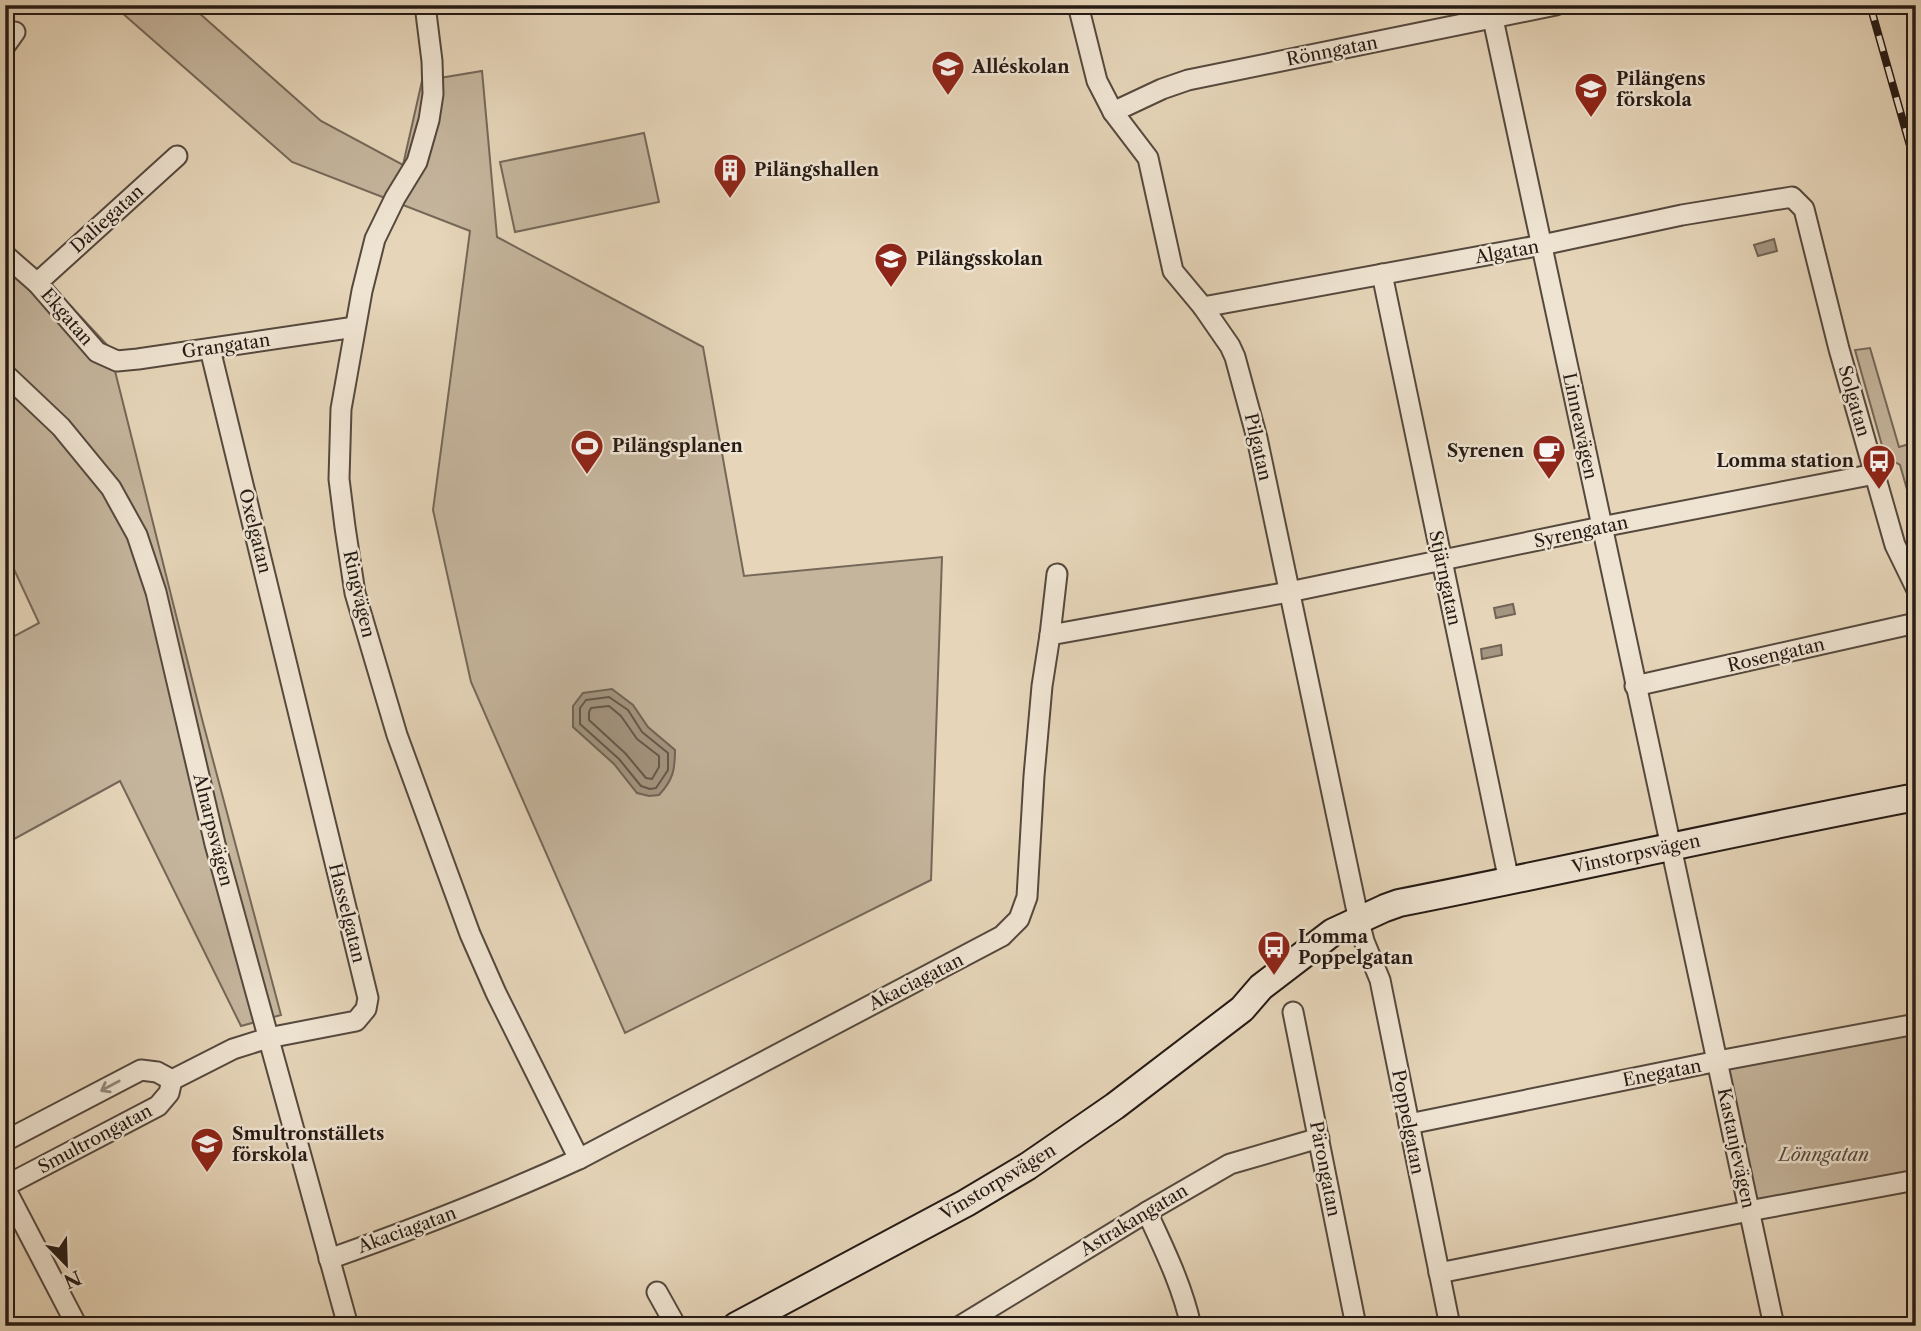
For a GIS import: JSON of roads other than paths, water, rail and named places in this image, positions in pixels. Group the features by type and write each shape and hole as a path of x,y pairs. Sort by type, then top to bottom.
{"street":[{"name":"Ringvägen","path":"425,5 433,94 429,120 417,162 374,239 341,409 339,479 355,593 397,735 470,934 496,993 579,1159"},
{"name":"Pilgatan","path":"1078,5 1097,81 1113,112 1148,158 1172,271 1203,307 1235,357 1257,438 1359,921"},
{"name":"Rönngatan","path":"1113,112 1188,80 1491,12 1556,5"},
{"name":"Linneavägen","path":"1491,12 1672,847"},
{"name":"Daliegatan","path":"37,283 177,156"},
{"name":"Algatan","path":"1203,307 1542,245 1682,215 1792,197 1804,209"},
{"name":"Solgatan","path":"1804,209 1839,349 1895,545 1916,588"},
{"name":"Ekgatan","path":"7,260 37,283 97,352"},
{"name":"Stjärngatan","path":"1382,274 1509,881"},
{"name":"Grangatan","path":"97,352 117,360 138,359 355,327"},
{"name":"Oxelgatan","path":"210,349 299,714"},
{"name":"Alnarpsvägen","path":"5,374 61,427 111,488 137,535 156,592 215,844 348,1326"},
{"name":"Syrengatan","path":"1289,593 1601,527 1875,474"},
{"name":"Akaciagatan","path":"329,1259 477,1204 579,1159 982,948 1012,927 1019,919 1027,897 1042,686 1057,574"},
{"path":"1050,635 1289,593"},
{"name":"Rosengatan","path":"1636,686 1916,623"},
{"name":"Hasselgatan","path":"268,1038 356,1021 366,1009 368,998 299,714"},
{"name":"Vinstorpsvägen","path":"736,1326 966,1203 1028,1166 1115,1106 1242,1009 1269,995 1340,940 1359,921 1385,908 1789,821 1916,797"},
{"name":"Kastanjevägen","path":"1672,847 1774,1326"},
{"name":"Poppelgatan","path":"1359,921 1380,980 1450,1326"},
{"name":"Pärongatan","path":"1293,1012 1356,1326"},
{"name":"Enegatan","path":"1409,1124 1916,1024"},
{"name":"Smultrongatan","path":"77,1326 5,1187 158,1105 169,1093 172,1080 233,1049 268,1038"},
{"path":"5,1141 141,1070 157,1072 172,1080"},
{"name":"Astrakangatan","path":"960,1326 1230,1164 1319,1138"},
{"path":"1439,1273 1916,1180"},
{"path":"1147,1212 1171,1262 1187,1306 1191,1326"},
{"path":"657,1292 676,1326"}],"water":[{"path":"1774,239 1777,251 1758,256 1754,245"},
{"path":"1513,604 1515,614 1496,618 1494,608"},
{"path":"1501,645 1502,655 1482,659 1481,649"},
{"path":"612,689 633,705 648,727 675,750 672,774 659,795 637,793 614,764 573,727 573,706 583,693"}],"railway":[{"path":"1870,5 1916,167"}],"place":[{"name":"Alléskolan","path":"948,97"},
{"name":"Pilängens förskola","path":"1591,119"},
{"name":"Pilängshallen","path":"730,200"},
{"name":"Pilängsskolan","path":"891,289"},
{"name":"Pilängsplanen","path":"587,476"},
{"name":"Syrenen","path":"1549,481"},
{"name":"Lomma station","path":"1879,491"},
{"name":"Lomma Poppelgatan","path":"1274,977"},
{"name":"Smultronställets förskola","path":"207,1174"}],"park label":[{"name":"Lönngatan","path":"1824,1155"}]}
